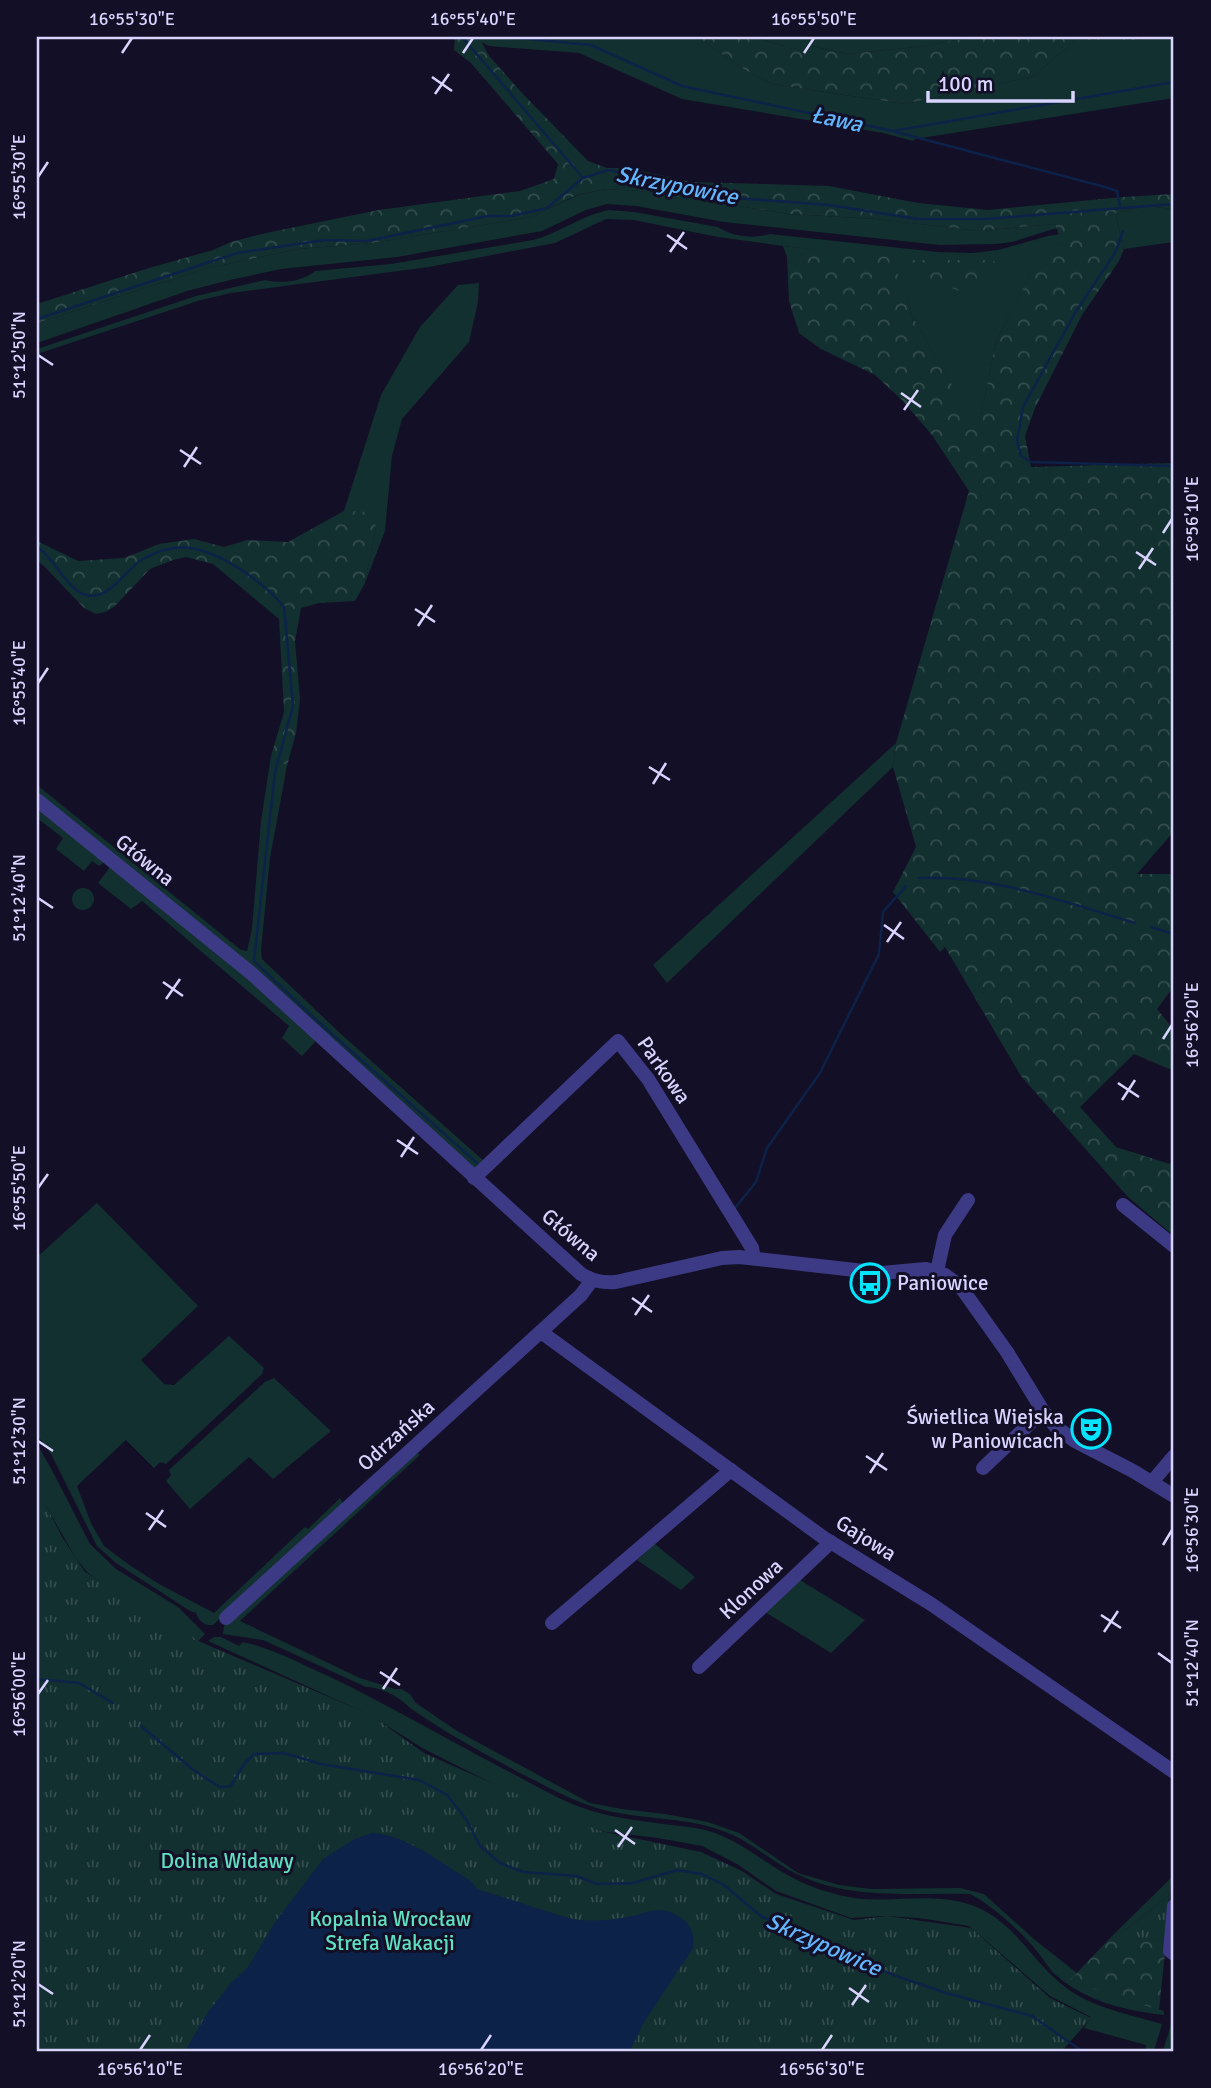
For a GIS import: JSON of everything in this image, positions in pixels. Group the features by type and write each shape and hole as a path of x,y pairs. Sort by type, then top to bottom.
{"street":[{"name":"Główna","path":"37,800 251,973 572,1267 592,1280 616,1282 722,1258 754,1258 882,1273 926,1269 937,1271"},
{"name":"Parkowa","path":"474,1178 618,1041 648,1079 752,1248 754,1258"},
{"path":"968,1200 945,1235 937,1271 960,1286 1007,1352 1043,1411 1064,1434 1174,1496"},
{"path":"1123,1205 1174,1246"},
{"name":"Odrzańska","path":"226,1618 541,1332 581,1295 592,1280"},
{"name":"Gajowa","path":"541,1332 831,1542 931,1604 1174,1772"},
{"path":"983,1468 1043,1411"},
{"path":"1152,1482 1174,1456"},
{"path":"552,1623 731,1470"},
{"name":"Klonowa","path":"699,1667 831,1542"},
{"path":"1172,1953 1174,1906"}],"green space":[{"path":"455,37 471,37 481,41 489,56 588,161 607,168 628,168 692,182 829,186 918,203 988,210 1174,194 1174,209 1146,206 1115,213 1124,249 1119,261 1082,315 1035,408 1025,436 1031,467 1174,463 1174,831 1137,874 1174,874 1174,986 1157,1009 1174,1030 1174,1071 1134,1054 1080,1107 1116,1147 1170,1164 1174,1160 1174,1236 1127,1196 1021,1076 945,947 940,952 893,892 916,847 893,767 896,743 969,491 932,435 901,399 875,375 821,349 799,333 789,301 787,257 783,246 892,257 911,314 978,430 996,342 1042,250 1062,244 1055,224 979,231 877,219 790,214 641,191 606,189 577,195 531,217 372,243 298,249 204,269 37,323 37,304 213,250 231,242 379,210 520,191 554,179 558,164 471,63 454,50"},
{"path":"471,37 698,37 745,70 772,84 905,104 1034,76 1075,40 1174,37 1174,98 913,141 883,133 682,99 579,53 489,46"},
{"path":"698,37 754,37 784,46 811,46 848,54 924,46 972,37 1149,37 1138,40 1075,40 1034,76 905,104 772,84 745,70"},
{"path":"754,37 972,37 925,46 848,54 811,46 784,46"},
{"path":"606,189 641,191 790,214 877,219 979,231 1055,224 1057,228 1012,242 940,245 724,222 636,206 607,204 586,210 542,231 397,257 281,269 230,280 187,291 37,343 37,323 204,269 298,249 372,243 531,217 578,195"},
{"path":"1146,206 1174,209 1174,242 1124,249 1115,213"},
{"path":"609,210 718,227 744,236 770,234 938,252 972,253 998,250 1061,234 1062,244 1042,251 996,342 978,431 911,314 891,258 718,237 634,220 606,219 555,243 429,267 231,293 201,300 37,354 37,349 196,296 265,280 291,281 304,278 315,271 391,264 533,240"},
{"path":"908,260 986,260 1004,263 986,286 967,294 910,272"},
{"path":"479,283 478,302 469,342 402,419 392,456 385,531 365,583 376,526 344,511 381,395 420,327 458,285"},
{"path":"344,511 368,512 376,526 365,583 355,601 319,603 301,608 295,641 300,699 296,733 287,766 271,756 284,712 279,619 213,564 186,557 150,569 114,607 96,614 84,608 37,561 37,541 78,561 124,558 159,544 194,539 224,547 247,540 288,542"},
{"path":"896,743 893,767 667,983 653,965"},
{"path":"271,756 287,766 270,858 262,959 341,1034 485,1162 476,1170 37,795 37,785 241,950 247,951 252,929 261,821"},
{"path":"37,805 101,856 103,863 99,866 92,861 84,871 56,849 63,838 37,818"},
{"path":"111,866 210,943 315,1038 315,1042 302,1056 282,1038 289,1026 142,901 131,909 98,883"},
{"path":"83,888 91,891 94,899 91,907 83,910 75,907 72,899 75,891"},
{"path":"97,1203 198,1306 141,1360 164,1384 174,1385 229,1336 264,1368 262,1374 166,1464 160,1462 154,1468 126,1440 77,1486 91,1523 104,1546 159,1584 214,1613 305,1527 308,1529 340,1498 344,1505 213,1625 202,1622 196,1613 116,1563 97,1546 51,1454 37,1435 37,1257"},
{"path":"274,1378 331,1431 273,1479 249,1457 190,1509 166,1481 171,1475 169,1470 265,1382"},
{"path":"37,1444 90,1544 116,1569 178,1607 205,1634 194,1645 88,1573 75,1557 37,1490"},
{"path":"414,1451 420,1455 240,1621 360,1678 401,1689 410,1694 416,1703 457,1731 590,1803 708,1822 739,1833 798,1873 839,1885 871,1889 960,1888 984,1894 1077,1973 1070,1981 1164,2011 1164,2015 1107,2003 1068,1985 1014,1927 970,1894 860,1892 839,1888 797,1874 737,1837 714,1828 684,1821 623,1814 585,1804 478,1750 423,1717 390,1693 366,1687 263,1640 223,1634 224,1625"},
{"name":"Dolina Widawy","path":"37,1488 62,1537 85,1572 185,1630 196,1640 371,1715 424,1753 600,1831 701,1852 742,1871 776,1894 854,1920 887,1916 971,1928 1050,1998 1091,2018 1062,2051 37,2051"},
{"path":"655,1544 695,1577 681,1590 637,1560"},
{"path":"800,1580 865,1620 831,1653 765,1612"},
{"path":"221,1637 239,1646 243,1642 264,1648 326,1675 580,1807 621,1818 715,1833 735,1842 793,1878 834,1894 864,1899 947,1899 979,1908 1004,1924 1053,1976 1075,1994 1111,2010 1162,2024 1154,2051 1145,2051 1146,2045 1084,2028 1091,2017 1050,1996 969,1926 919,1918 851,1918 776,1891 737,1864 702,1846 599,1831 549,1812 424,1749 370,1715 208,1641"},
{"path":"1171,1878 1170,1895 1120,1934 1116,1932"},
{"path":"1170,1895 1166,1943 1120,1934"},
{"path":"1116,1932 1166,1943 1159,2010 1069,1981"},
{"path":"1171,2024 1174,2025 1174,2051 1163,2051"}],"water":[{"path":"372,1833 410,1844 471,1881 477,1889 568,1918 600,1920 656,1910 670,1912 689,1926 693,1936 693,1948 643,2024 630,2051 185,2051 208,2012 248,1967 276,1921 323,1859 355,1839"}],"waterway":[{"path":"462,37 583,178"},
{"name":"Ława","path":"507,37 591,45 682,86 893,131 1174,82"},
{"path":"896,132 1117,191 1120,207"},
{"name":"Skrzypowice","path":"37,319 237,253 325,240 367,241 488,216 512,216 547,208 583,178 608,170 635,175 660,187 709,196 829,205 918,219 985,219 1174,204"},
{"path":"1123,231 1115,253 1075,313 1023,407 1017,441 1021,456 1031,462 1174,466"},
{"path":"37,547 73,587 86,595 95,596 110,589 143,559 166,550 190,548 215,556 242,570 266,588 284,607 293,706 275,772 254,961 478,1164"},
{"path":"919,878 947,878 1002,885 1135,923"},
{"path":"735,1208 756,1182 767,1148 820,1073 879,954 883,912 906,886"},
{"path":"1151,927 1174,934"},
{"name":"Skrzypowice","path":"37,1679 79,1683 113,1703"},
{"name":"Skrzypowice","path":"141,1726 191,1768 220,1787 231,1786 244,1764 254,1754 284,1753 321,1764 419,1780 447,1795 466,1819 480,1846 500,1863 523,1872 577,1876 597,1884 633,1883 677,1870 702,1874 724,1885 762,1917 828,1942 888,1973 946,1993 1032,2016 1082,2051"}],"place":[{"name":"Paniowice","path":"870,1283"},
{"name":"Świetlica Wiejska w Paniowicach","path":"1091,1429"}],"park label":[{"name":"Kopalnia Wrocław Strefa Wakacji","path":"390,1931"}]}
